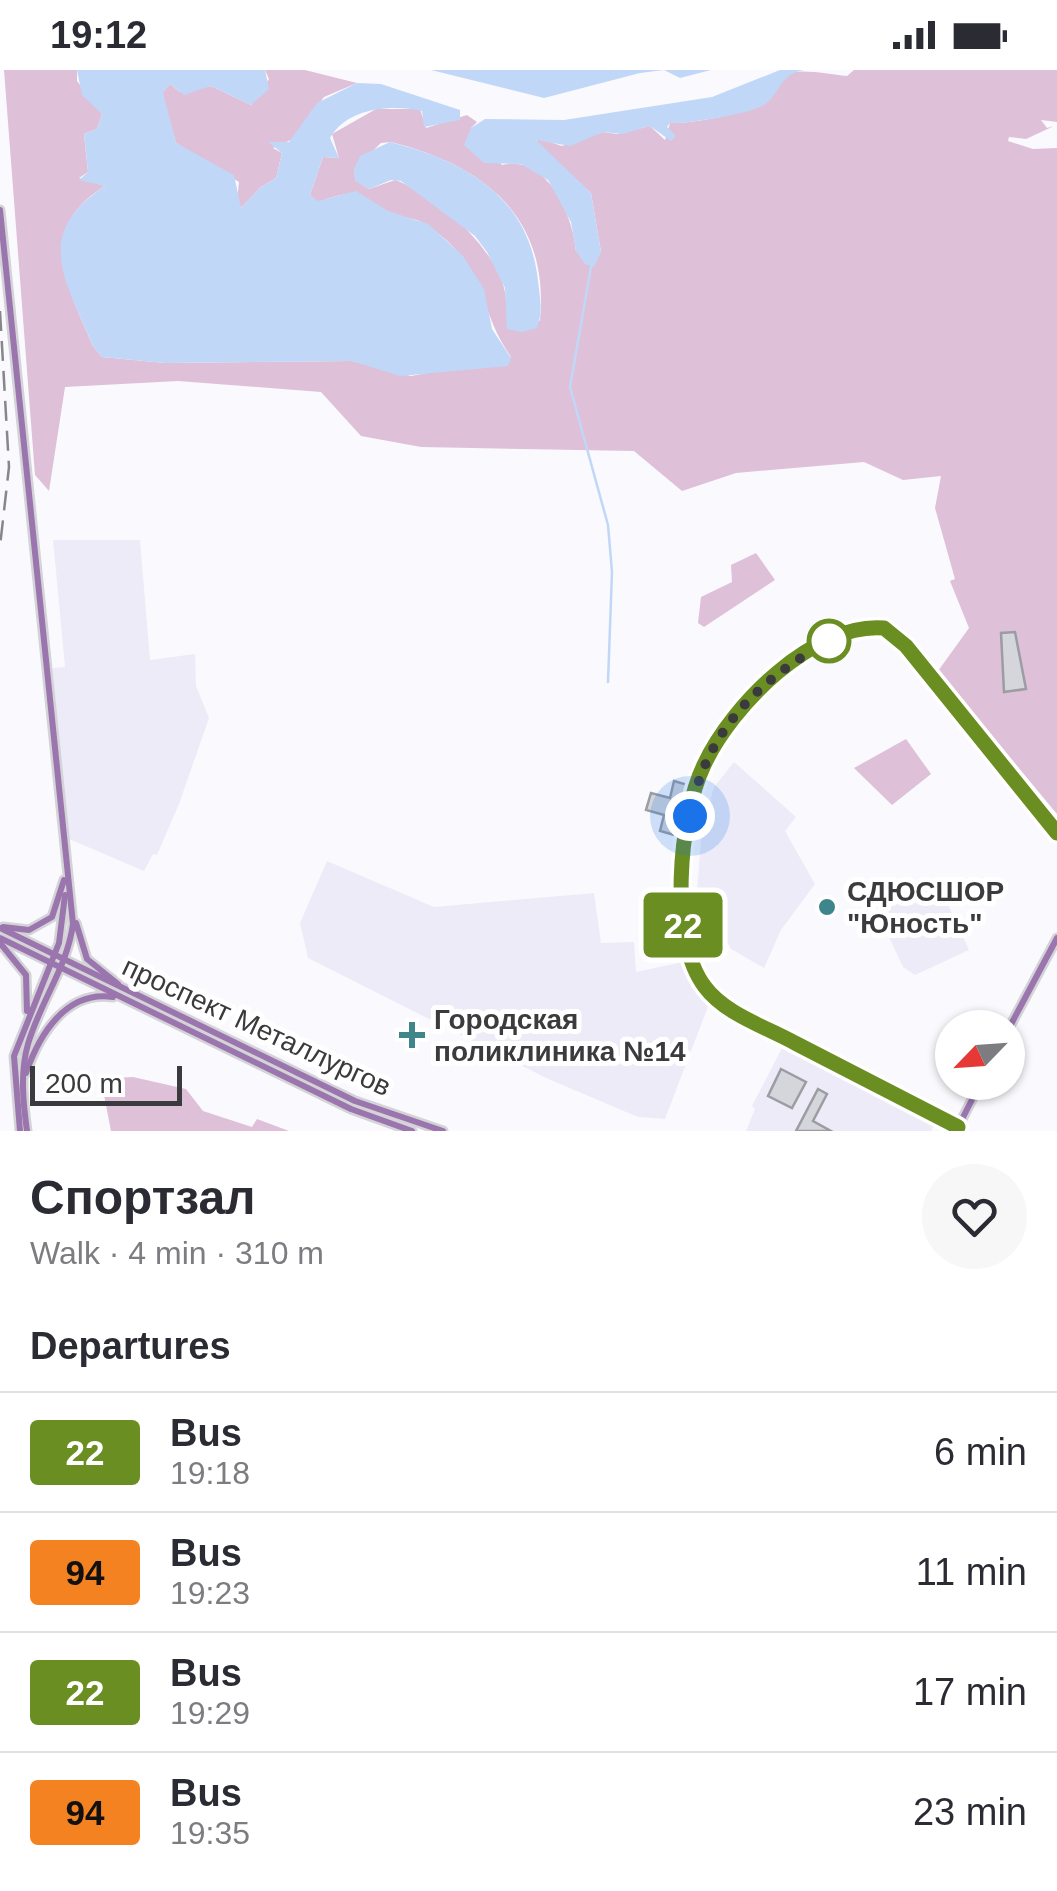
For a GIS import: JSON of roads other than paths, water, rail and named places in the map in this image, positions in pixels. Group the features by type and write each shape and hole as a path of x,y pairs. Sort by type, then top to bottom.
{"main road":[{"path":"0,210 72,924 64,961 28,1044 22,1090 24,1131"},
{"path":"0,927 29,930 52,918 65,873"},
{"path":"24,1024 64,926 65,873"},
{"path":"65,873 83,952 124,989"},
{"name":"проспект Металлургов","path":"0,927 355,1100 443,1131"},
{"path":"1019,1010 1057,938"},
{"path":"0,941 26,974 29,1000 13,1074 24,1131"},
{"name":"проспект Металлургов","path":"0,941 351,1109 412,1131"},
{"path":"22,1090 36,1046 55,1020 93,997 120,998"},
{"path":"957,1129 972,1100"}],"street":[{"path":"957,1129 714,997 690,962 684,931 682,879 696,787 724,731 776,672 858,630 878,627 896,633 1057,833"}],"water":[{"path":"77,70 265,70 269,89 251,105 211,86 184,95 170,84 163,93 176,143 234,175 241,208 276,178 282,153 268,142 289,142 317,103 357,83 381,84 460,110 460,120 424,127 422,111 410,109 371,111 347,120 330,138 339,158 323,157 310,195 318,201 356,191 388,211 428,224 463,256 484,289 492,329 511,358 508,366 400,376 352,361 165,363 102,357 93,346 73,300 61,260 68,222 82,204 105,186 79,180 88,172 84,134 97,129 102,114 82,95"},
{"path":"431,70 664,70 544,98"},
{"path":"664,70 711,70 680,78"},
{"path":"780,70 804,70 790,75 770,100 757,108 718,118 670,123 667,127 676,136 671,141 650,126 623,134 603,132 570,146 536,140 591,193 601,252 594,267 585,264 576,251 571,222 548,180 521,164 484,163 464,145 471,128 485,119 564,120 712,97"},
{"path":"390,142 468,172 507,205 532,252 540,299 537,328 522,332 507,329 505,288 475,236 401,181 391,180 369,189 355,181 354,169 360,156"}],"waterway":[{"path":"591,267 570,387 608,525 612,572 608,682"}],"railway":[{"path":"0,311 9,467 0,546"}],"place":[{"name":"СДЮСШОР \"Юность\"","path":"827,907"},
{"name":"Городская поликлиника №14","path":"412,1035"}]}
